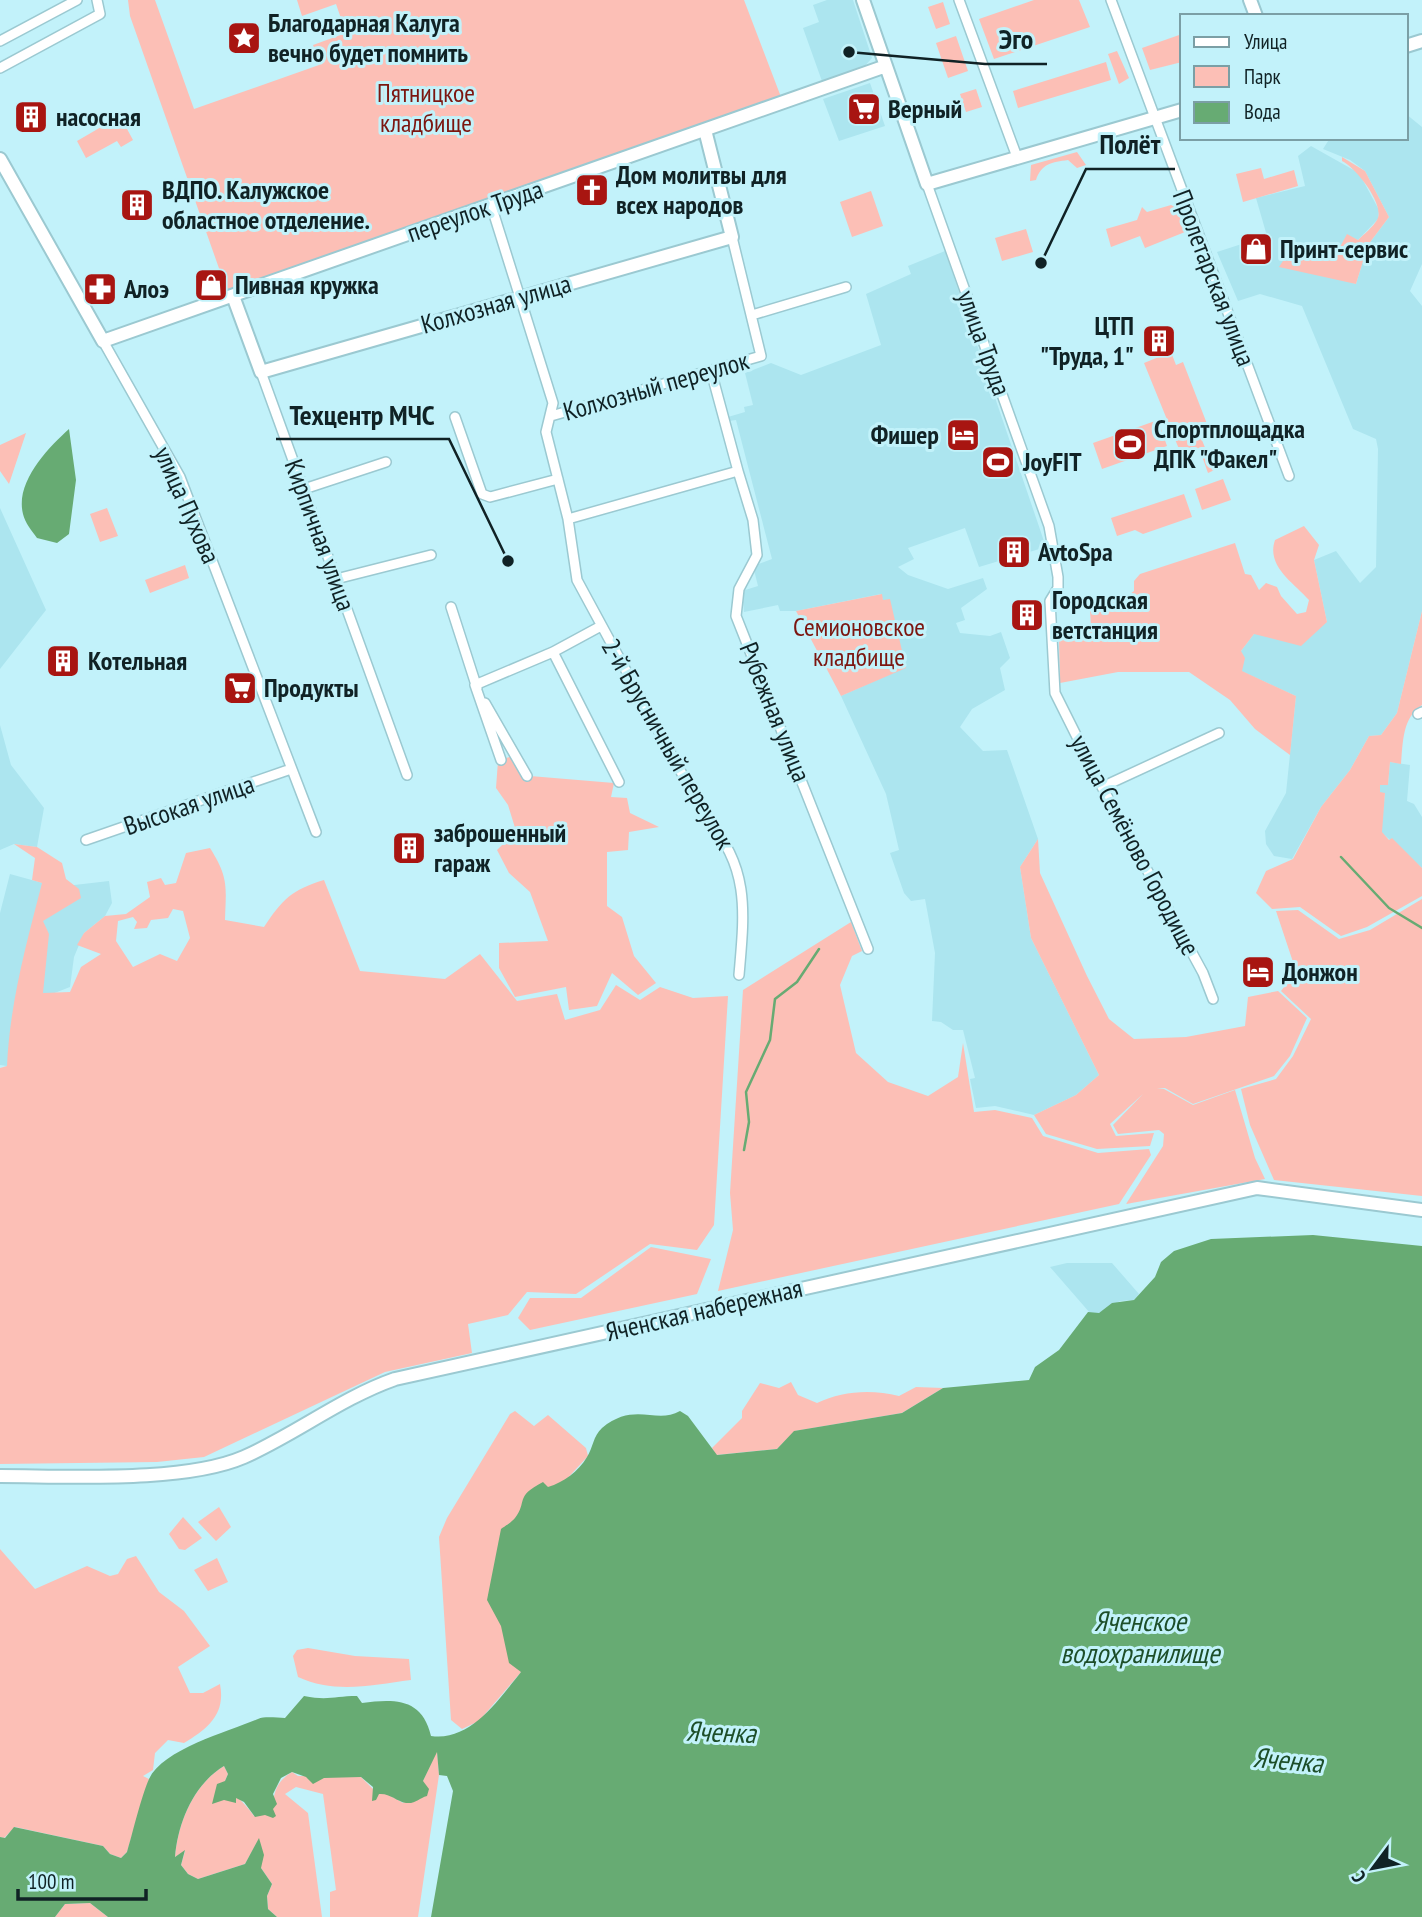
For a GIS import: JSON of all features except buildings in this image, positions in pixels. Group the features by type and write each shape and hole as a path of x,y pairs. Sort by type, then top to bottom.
{"street":[{"path":"0,41 76,0"},
{"path":"0,68 100,14 97,0"},
{"name":"улица Труда","path":"863,0 1049,526 1058,578 1058,587 1050,601 1055,692"},
{"path":"959,0 1017,157"},
{"name":"Пролетарская улица","path":"1111,0 1289,476"},
{"name":"переулок Труда","path":"103,341 886,66"},
{"path":"927,184 1180,111"},
{"name":"Колхозный переулок","path":"551,415 761,356 705,130"},
{"name":"улица Пухова","path":"0,159 180,477 316,832"},
{"name":"Колхозный переулок","path":"491,205 553,403 547,432 568,519"},
{"name":"Колхозная улица","path":"261,372 732,237"},
{"name":"Колхозный переулок","path":"752,315 846,287"},
{"name":"Кирпичная улица","path":"233,296 407,775"},
{"name":"Рубежная улица","path":"711,371 753,520 757,555 739,589 736,616 868,949"},
{"path":"455,417 482,494 490,497 558,479"},
{"path":"304,489 386,462"},
{"path":"568,519 738,471"},
{"name":"2-й Брусничный переулок","path":"568,519 577,580 707,820 718,831 736,865 742,882 744,911 739,975"},
{"path":"336,579 431,555"},
{"path":"451,607 501,760"},
{"path":"475,685 553,652 601,626"},
{"path":"553,652 619,782"},
{"path":"475,685 527,776"},
{"name":"улица Семёново Городище","path":"1055,692 1102,787 1203,972 1213,999"},
{"path":"1102,787 1219,733"},
{"name":"Высокая улица","path":"86,840 291,769"},
{"name":"Яченская набережная","path":"0,1476 187,1472 219,1465 244,1457 371,1387 396,1379 1256,1188 1422,1210"}],"shaded area":[{"path":"827,0 853,0 872,58 863,68 823,84 803,28 819,22 813,5"},
{"path":"870,83 885,126 839,141 823,99"},
{"path":"1408,116 1422,127 1422,264 1410,291 1422,306 1422,611 1397,713 1381,735 1369,736 1350,770 1321,807 1292,859 1274,856 1266,844 1265,831 1286,793 1296,696 1241,671 1241,651 1254,634 1327,622 1314,560 1336,551 1360,583 1376,567 1378,449 1376,439 1353,429 1302,306 1260,294 1238,301 1217,252 1251,241 1253,261 1271,250 1256,198 1305,186 1298,156 1311,146 1359,173 1379,210 1378,219 1358,240 1347,235 1334,258 1284,261 1356,284 1368,245 1389,217 1365,171 1350,160 1323,149 1329,140 1408,140"},
{"path":"945,251 1046,547 979,567 965,528 908,548 914,559 898,567 908,575 948,589 983,578 987,589 961,608 965,620 956,623 960,633 990,636 1001,632 1010,658 1000,668 1005,690 972,709 960,727 983,751 1007,750 1038,839 1020,867 1031,938 1099,1075 1076,1095 1034,1115 995,1106 976,1108 970,1079 975,1078 963,1030 953,1030 941,1022 932,1021 935,953 925,899 911,901 904,893 890,853 899,850 886,794 841,696 906,667 881,594 796,611 780,611 778,605 744,612 742,591 758,586 753,566 772,559 736,420 729,421 728,417 745,412 744,407 753,405 745,373 771,363 801,375 881,345 866,294 911,274 908,266"},
{"path":"0,508 46,610 0,669"},
{"path":"0,725 11,765 44,808 37,847 14,844 0,850"},
{"path":"1390,762 1410,765 1407,801 1414,804 1422,817 1422,868 1381,832 1385,793 1380,793 1380,785 1388,785"},
{"path":"10,874 57,887 109,881 112,903 105,916 84,933 74,957 70,987 52,994 7,1066 0,1065 0,913"},
{"path":"1067,1263 1112,1263 1139,1294 1134,1300 1120,1301 1099,1313 1090,1313 1050,1267"}],"green space":[{"name":"Пятницкое кладбище","path":"128,0 155,0 194,109 319,65 313,45 346,33 336,4 302,16 297,0 744,0 781,97 227,291 130,16"},
{"path":"1034,0 1079,0 1090,27 994,59 979,19"},
{"path":"943,2 950,24 936,29 928,7"},
{"path":"1180,35 1180,62 1150,70 1142,48"},
{"path":"956,36 968,71 948,78 936,43"},
{"path":"1117,51 1129,78 1119,84 1108,54"},
{"path":"1106,62 1111,80 1018,108 1013,91"},
{"path":"976,89 982,107 966,112 960,94"},
{"path":"120,116 133,140 121,147 117,141 86,158 77,141"},
{"path":"1077,152 1086,165 1077,168 1068,160 1052,163 1041,170 1036,180 1030,181 1031,165"},
{"path":"1342,157 1365,171 1389,217 1368,245 1356,284 1279,267 1283,261 1334,258 1347,234 1358,240 1377,220 1377,205 1368,187 1342,161"},
{"path":"1261,168 1264,179 1294,170 1298,186 1243,202 1236,174"},
{"path":"871,191 883,226 852,237 840,202"},
{"path":"1171,205 1177,208 1185,232 1145,248 1140,236 1111,247 1106,229 1137,220 1142,207 1147,212"},
{"path":"1026,229 1033,252 1002,261 995,238"},
{"path":"1171,352 1176,365 1183,362 1209,429 1199,433 1211,462 1218,460 1221,467 1208,473 1199,448 1181,454 1144,363"},
{"name":"Спортплощадка ДПК \"Факел\"","path":"1158,420 1167,446 1102,469 1093,443"},
{"path":"26,433 9,484 0,471 0,445"},
{"path":"1223,479 1231,500 1202,510 1195,489"},
{"path":"1184,494 1192,517 1143,534 1135,530 1117,536 1111,518"},
{"path":"107,508 118,536 100,542 90,514"},
{"path":"1304,526 1319,545 1314,560 1327,622 1301,646 1254,634 1241,651 1245,658 1242,671 1296,696 1290,755 1255,729 1230,700 1189,672 1118,672 1060,683 1059,639 1083,635 1091,627 1090,610 1126,597 1134,591 1134,581 1140,574 1235,543 1245,574 1251,575 1259,590 1266,583 1277,587 1281,596 1297,614 1306,612 1309,600 1278,566 1273,549 1275,540"},
{"path":"185,565 189,578 150,593 145,580"},
{"name":"Семионовское кладбище","path":"882,594 883,600 890,599 906,668 841,696 796,611"},
{"path":"1422,611 1422,705 1415,710 1407,724 1401,764 1390,762 1388,785 1380,785 1380,792 1385,793 1382,832 1389,840 1392,838 1422,868 1422,896 1367,927 1341,936 1300,907 1272,909 1256,893 1266,871 1293,859 1321,807 1350,770 1369,736 1381,735 1397,713"},
{"path":"518,754 530,776 614,783 611,797 627,798 630,813 659,827 629,832 628,850 607,852 607,906 622,917 634,956 656,983 638,995 612,973 597,1006 569,1010 566,987 515,997 499,968 499,943 548,941 530,892 509,873 497,850 516,831 508,805 496,788 498,761"},
{"path":"1038,839 1040,873 1087,976 1109,1019 1134,1039 1186,1037 1245,1026 1248,997 1278,991 1307,1018 1290,1056 1274,1076 1193,1104 1165,1088 1157,1089 1164,1089 1193,1105 1235,1090 1255,1158 1265,1179 1126,1204 1163,1146 1164,1134 1159,1130 1118,1134 1113,1125 1143,1094 1110,1124 1116,1136 1154,1133 1150,1146 1097,1149 1046,1134 1034,1115 1076,1095 1099,1075 1031,938 1020,867"},
{"path":"14,844 37,847 62,863 66,879 79,889 81,898 43,921 49,934 43,993 70,992 81,967 101,954 77,945 84,933 105,916 126,914 150,897 147,882 161,878 165,885 176,883 186,853 210,848 225,883 225,920 264,927 289,897 324,880 360,971 445,979 480,954 517,1001 557,994 565,1020 600,1010 616,985 640,1000 660,987 693,998 728,996 714,1225 697,1250 650,1244 576,1294 527,1292 508,1315 468,1324 472,1353 385,1372 204,1457 157,1462 0,1464 0,1068 7,1066 15,996 42,883 32,880 35,858","holes":["173,909 183,911 190,938 177,961 160,954 133,967 116,941 118,921 133,917 137,922 134,929 147,928 151,920 168,918"]},
{"path":"1422,899 1422,1196 1274,1180 1250,1125 1241,1089 1276,1079 1293,1056 1311,1019 1281,991 1296,971 1276,911 1298,910 1339,939 1370,930"},
{"path":"851,922 862,951 852,956 840,985 856,1053 888,1082 928,1096 958,1077 963,1043 974,1112 995,1110 1032,1118 1043,1136 1098,1153 1149,1149 1151,1155 1119,1204 718,1291 733,1230 730,1193 743,990"},
{"path":"651,1247 711,1259 697,1294 530,1330 518,1318 530,1298 581,1298"},
{"path":"791,1382 798,1395 817,1403 857,1392 899,1396 916,1387 943,1388 902,1413 795,1431 777,1449 716,1455 712,1448 742,1418 742,1411 760,1383 779,1388"},
{"path":"515,1411 534,1426 548,1415 586,1448 588,1456 564,1482 522,1671 479,1721 462,1729 451,1720 439,1537 447,1518 510,1414"},
{"path":"219,1507 231,1527 216,1541 198,1522"},
{"path":"183,1517 202,1538 185,1550 179,1549 169,1534"},
{"path":"0,1549 35,1589 87,1566 110,1576 118,1574 127,1559 136,1556 159,1592 184,1611 210,1646 178,1667 190,1693 203,1693 220,1684 221,1695 217,1713 207,1726 192,1738 184,1743 168,1740 155,1753 153,1770 143,1776 149,1779 127,1852 121,1858 110,1854 103,1846 15,1827 4,1838 0,1837"},
{"path":"217,1558 228,1582 208,1591 194,1570"},
{"path":"308,1648 355,1656 409,1659 411,1680 354,1687 312,1682 298,1677 293,1656 297,1650"},
{"path":"437,1750 439,1775 418,1917 330,1917 330,1892 336,1890 323,1794 296,1787 285,1794 308,1813 322,1917 277,1917 268,1909 267,1896 272,1884 261,1868 259,1839 245,1864 198,1879 188,1874 181,1865 185,1851 175,1857 189,1805 204,1783 224,1766 228,1774 225,1781 254,1816 273,1809 277,1788 292,1772 298,1776 361,1777 378,1794 386,1793 403,1803 423,1781"},
{"path":"90,1903 108,1917 55,1917 65,1904"}],"water":[{"path":"69,429 76,480 69,534 57,543 37,538 25,521 22,502 24,490 35,467"},
{"name":"Яченское водохранилище","path":"1313,1235 1422,1246 1422,1917 431,1917 453,1791 447,1776 439,1775 437,1752 423,1781 429,1789 427,1796 409,1803 383,1794 379,1794 376,1800 372,1801 373,1787 361,1777 324,1778 313,1784 306,1777 292,1772 281,1778 273,1794 277,1804 273,1809 276,1816 255,1817 244,1802 236,1798 236,1803 224,1800 212,1804 217,1784 225,1781 228,1774 224,1766 204,1783 189,1805 175,1857 185,1850 181,1865 188,1874 198,1879 245,1864 259,1838 264,1855 261,1868 272,1884 267,1896 268,1909 277,1917 108,1917 90,1903 65,1904 55,1917 0,1917 0,1837 5,1838 14,1827 103,1846 110,1854 121,1858 127,1852 146,1786 157,1768 182,1750 215,1735 261,1718 285,1718 304,1696 357,1696 362,1703 385,1701 406,1704 421,1714 431,1736 445,1736 471,1726 493,1706 521,1672 509,1663 501,1626 487,1600 501,1529 515,1518 525,1496 534,1487 543,1482 548,1487 554,1485 575,1472 587,1457 599,1431 614,1420 635,1414 662,1416 680,1411 688,1416 717,1455 777,1449 794,1431 902,1413 943,1388 1029,1380 1035,1367 1059,1350 1088,1312 1099,1313 1112,1303 1134,1300 1155,1277 1161,1262 1174,1251 1211,1239"}],"waterway":[{"path":"1341,857 1389,908 1422,928"},
{"path":"744,1150 749,1122 746,1092 770,1040 775,999 797,982 819,949"}],"place":[{"name":"Благодарная Калуга вечно будет помнить","path":"244,38"},
{"name":"Эго","path":"849,52"},
{"name":"Верный","path":"864,109"},
{"name":"насосная","path":"31,117"},
{"name":"Дом молитвы для всех народов","path":"592,190"},
{"name":"ВДПО. Калужское областное отделение.","path":"137,205"},
{"name":"Принт-сервис","path":"1256,249"},
{"name":"Полёт","path":"1041,263"},
{"name":"Пивная кружка","path":"211,285"},
{"name":"Алоэ","path":"100,289"},
{"name":"ЦТП \"Труда, 1\"","path":"1159,341"},
{"name":"Фишер","path":"963,435"},
{"name":"Спортплощадка ДПК \"Факел\"","path":"1130,444"},
{"name":"JoyFIT","path":"998,462"},
{"name":"AvtoSpa","path":"1014,552"},
{"name":"Техцентр МЧС","path":"508,561"},
{"name":"Городская ветстанция","path":"1027,615"},
{"name":"Котельная","path":"63,661"},
{"name":"Продукты","path":"240,688"},
{"name":"заброшенный гараж","path":"409,848"},
{"name":"Донжон","path":"1258,972"}],"water label":[{"name":"Яченка","path":"721,1732"},
{"name":"Яченка","path":"1288,1760"}]}
